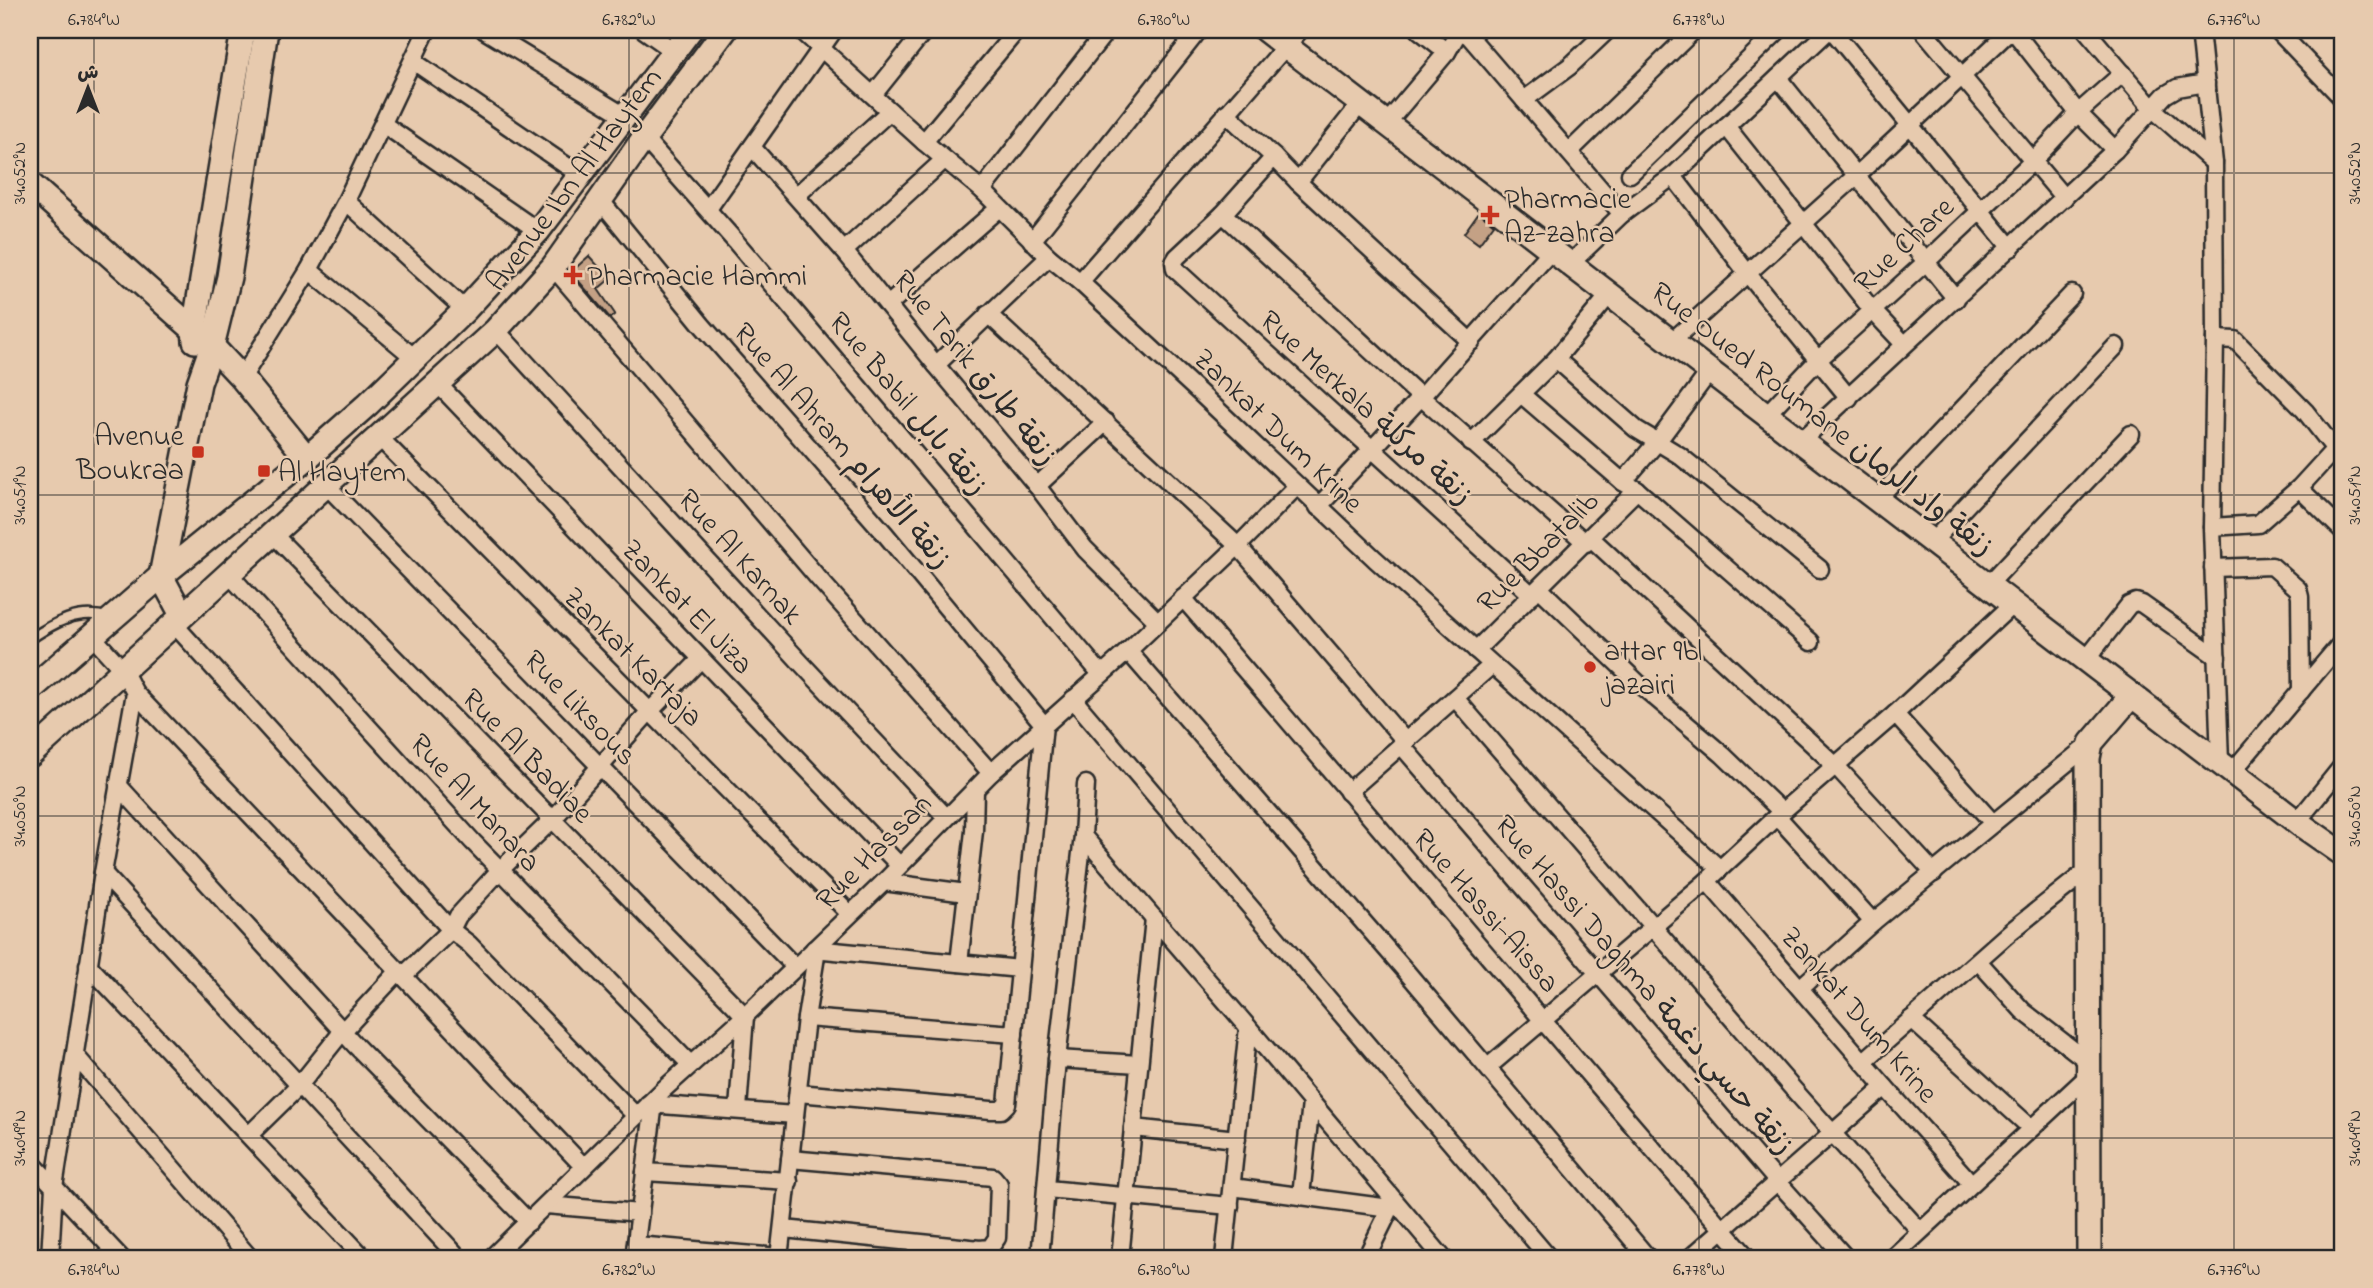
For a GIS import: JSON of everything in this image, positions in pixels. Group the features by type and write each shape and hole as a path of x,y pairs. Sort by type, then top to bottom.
{"street":[{"path":"199,383 194,329 243,30"},
{"path":"267,30 229,277 212,346 199,383 161,576 177,620 452,930 469,944 636,1116"},
{"path":"242,378 309,270 346,201 427,30"},
{"path":"484,30 625,116"},
{"path":"644,30 674,51"},
{"name":"Avenue Ibn Al Haytem","path":"30,690 161,576 307,458 416,359 465,310 538,231 690,30"},
{"name":"Avenue Ibn Al Haytem","path":"30,755 496,330 553,267 644,138 725,30"},
{"name":"Zankat Dum Krine","path":"801,30 944,160 982,190 1032,241 1202,394 1318,507 1720,869"},
{"path":"708,209 834,30"},
{"path":"873,95 925,30"},
{"path":"924,142 1017,30"},
{"path":"982,190 1107,30"},
{"path":"1032,241 1199,30"},
{"name":"Rue Oued Roumane زنقة واد الرمان","path":"1265,30 1293,38 1361,103 2297,822 2343,854"},
{"path":"1419,30 1447,52"},
{"path":"1524,100 1570,66 1608,30"},
{"path":"1569,152 1694,30"},
{"path":"1630,174 1779,30"},
{"path":"1318,507 1471,342 1561,257 1673,176 1830,30 2011,248"},
{"path":"1923,30 2064,198"},
{"path":"1671,342 1856,176 2012,30 2078,113 2115,150"},
{"path":"2085,30 2153,110 2214,163"},
{"path":"2200,30 2214,163 2215,339 2211,527 2217,657 2226,767"},
{"path":"2277,30 2343,99"},
{"path":"1387,123 1447,52 1459,33 1466,33 1622,214"},
{"path":"1080,282 1293,38"},
{"path":"413,61 580,175"},
{"name":"Rue Chare","path":"1766,415 1819,359 1926,262 2033,161 2078,113 2123,74"},
{"path":"1777,78 1956,299"},
{"path":"1801,441 2115,150 2165,95 2177,88 2206,83"},
{"path":"1297,182 1361,103"},
{"path":"797,195 890,111"},
{"path":"1226,113 1471,342"},
{"path":"383,124 538,231"},
{"path":"1726,126 1873,311 1903,344"},
{"name":"Rue Babil زنقة بابل","path":"644,138 708,209 1101,674"},
{"name":"Rue Tarik زنقة طارق","path":"752,147 844,251 1037,486 1085,549 1158,622"},
{"path":"1274,157 1223,214 1471,443 1588,540 1836,766 1934,873"},
{"path":"844,251 944,160"},
{"path":"1673,176 1748,274 1849,398"},
{"path":"30,184 212,346 242,378 307,458"},
{"path":"346,201 465,310"},
{"name":"Rue Al Ahram زنقة الأهرام","path":"601,201 702,325 886,535 1044,725"},
{"path":"888,305 999,208"},
{"name":"Rue Merkala زنقة مركلة","path":"1223,214 1177,257 1174,265 1181,276 1372,450 1723,755 1779,814 1873,922"},
{"path":"936,365 1049,257"},
{"path":"553,267 819,579 991,773"},
{"path":"309,270 416,359"},
{"path":"1471,443 1556,359 1610,294"},
{"path":"1877,499 2072,294"},
{"name":"Rue Hassi Daghma زنقة حسي دغمة","path":"989,314 1238,546 1598,974 1846,1258"},
{"name":"Rue Al Karnak","path":"496,330 946,817"},
{"path":"2211,527 2258,524 2299,488 2339,444 2235,340 2215,339"},
{"path":"1932,541 2116,346"},
{"path":"1556,359 1636,429 1679,455 1820,569"},
{"name":"Rue Bbatalib","path":"1476,650 1588,540 1630,486 1658,441 1710,372"},
{"name":"Zankat El Jiza","path":"438,384 899,865"},
{"path":"1521,394 1811,642"},
{"path":"1037,486 1106,422"},
{"path":"1988,585 2131,434"},
{"name":"Zankat Kartaja","path":"378,436 850,914"},
{"name":"Rue Liksous","path":"327,486 794,967"},
{"name":"Rue Hassan","path":"491,1258 583,1166 815,950 991,773 1128,651 1297,486"},
{"path":"2299,488 2343,531"},
{"path":"173,511 185,523 198,529 217,530"},
{"name":"Rue Al Badiae","path":"272,533 745,1016"},
{"path":"2213,568 2272,566 2298,589 2301,608 2301,691"},
{"name":"Rue Al Manara","path":"228,573 500,870 690,1065"},
{"name":"Rue Hassi-Aissa","path":"1183,598 1632,1126 1748,1258"},
{"path":"2086,660 2129,606 2136,602 2217,657"},
{"path":"1488,1067 1707,881 1779,814 1895,714 2013,604"},
{"path":"92,636 123,670 135,693 583,1166"},
{"path":"2226,767 2341,647"},
{"path":"1128,651 1488,1067 1648,1258"},
{"path":"249,1135 298,1087 342,1032 398,972 407,972 452,930 458,916 500,870 553,819 599,766 701,659"},
{"path":"1348,792 1492,665"},
{"path":"50,1258 54,1187 103,873 135,693"},
{"path":"1800,988 1873,922 2091,743 2132,695"},
{"path":"1455,698 1920,1231"},
{"path":"1073,699 1549,1258"},
{"path":"1895,714 1993,823"},
{"path":"798,1093 1001,1110 1007,1104 1044,725"},
{"path":"2089,1258 2088,780 2091,743"},
{"path":"2297,822 2343,765"},
{"path":"1040,1258 1057,1059 1083,836 1086,784"},
{"path":"118,785 342,1032 529,1222"},
{"path":"959,963 974,831 975,790"},
{"path":"1083,836 1248,1027 1392,1204 1443,1258"},
{"path":"1863,1062 2051,898 2089,869"},
{"path":"103,873 298,1087 459,1258"},
{"name":"Zankat Dum Krine","path":"1707,881 1971,1183"},
{"path":"884,882 966,892"},
{"path":"1121,1258 1154,918"},
{"path":"795,1115 651,1104 635,1252 779,1258 815,950 1020,969"},
{"path":"1978,961 2023,1011 2089,1069"},
{"path":"88,965 364,1258"},
{"path":"738,1110 745,1016"},
{"path":"806,1018 1014,1034"},
{"path":"1911,1018 2031,1128"},
{"path":"1224,1258 1248,1027"},
{"path":"75,1055 250,1258"},
{"path":"1057,1059 1139,1064"},
{"path":"1892,1258 2031,1128 2089,1069"},
{"path":"1690,1258 1885,1087"},
{"path":"1301,1196 1311,1103"},
{"path":"1133,1128 1237,1139"},
{"path":"784,1229 980,1249 990,1248 996,1238 999,1184 993,1177 790,1159"},
{"path":"30,1161 121,1258"},
{"path":"645,1172 789,1181"},
{"path":"1232,1187 1392,1204"},
{"path":"1046,1189 1127,1194 1230,1206"},
{"path":"1366,1258 1392,1204"},
{"path":"546,1205 640,1213"}],"lane":[{"path":"30,639 62,619 100,615 112,619"}],"building":[{"path":"1479,212 1494,224 1479,244 1464,233"},
{"path":"589,256 610,279 598,289 615,314 610,318 571,272"}],"place":[{"name":"Pharmacie Az-zahra","path":"1490,215"},
{"name":"Pharmacie Hammi","path":"573,275"},
{"name":"Avenue Boukraa","path":"198,452"},
{"name":"Al Haytem","path":"264,471"},
{"name":"attar 9bl jazairi","path":"1590,667"}]}
